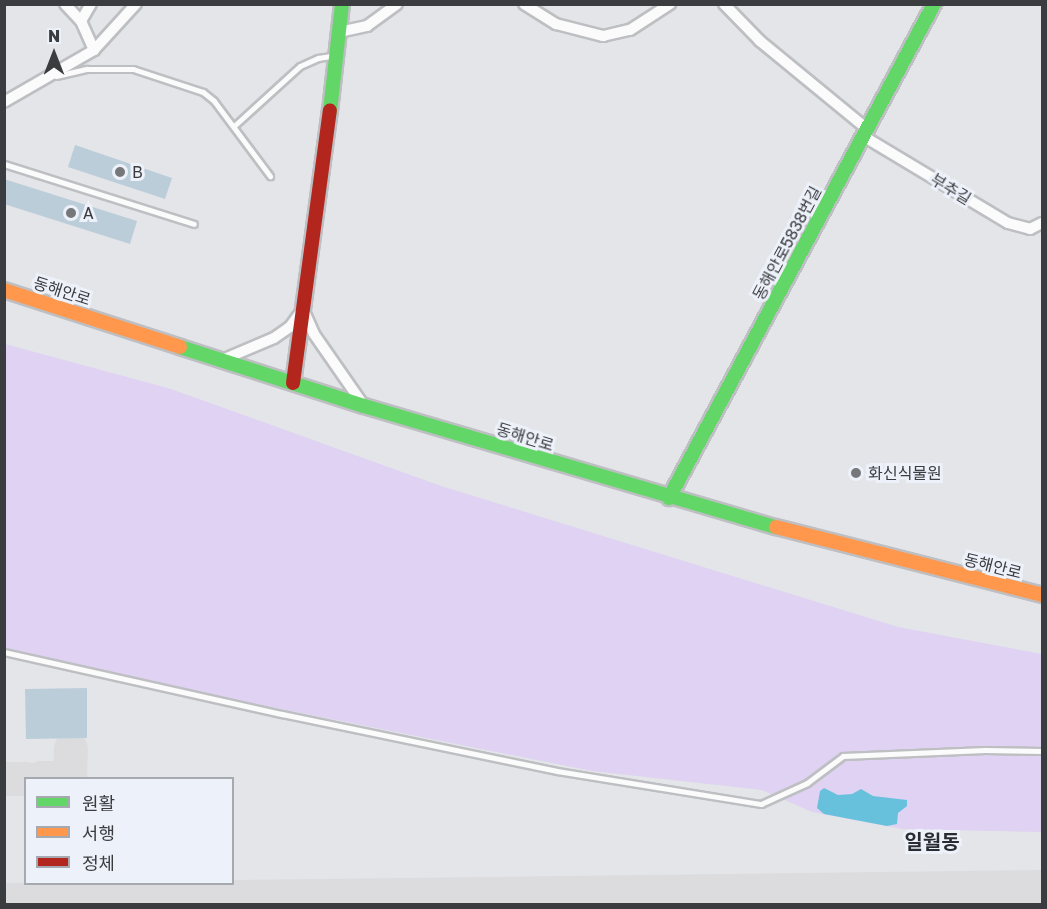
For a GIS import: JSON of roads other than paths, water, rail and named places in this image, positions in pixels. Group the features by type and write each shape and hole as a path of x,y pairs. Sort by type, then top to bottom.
{"main road":[{"path":"293,383 342,4"},
{"name":"동해안로5838번길","path":"669,498 934,4"},
{"name":"동해안로","path":"4,290 364,406 669,498 814,538 1042,595"}],"street":[{"path":"65,4 81,21 91,47"},
{"path":"81,21 91,4"},
{"path":"4,102 46,78 91,47 136,4"},
{"path":"339,32 367,26 398,4"},
{"path":"524,4 555,24 603,36 630,30 670,4"},
{"name":"부추길","path":"724,4 760,41 865,133 1008,223 1030,229 1042,223"},
{"path":"222,360 274,338 290,327 303,309"},
{"path":"303,309 314,334 364,406"}],"lane":[{"path":"87,69 91,47"},
{"path":"234,126 300,66 318,58 336,54"},
{"path":"46,78 87,69 142,71 203,92 214,101 234,126 270,176"},
{"path":"4,164 194,224"},
{"path":"4,652 271,712 557,771 761,804 807,783 843,756 985,750 1042,751"}],"water":[{"path":"824,788 838,795 852,794 861,789 873,796 907,800 907,806 898,813 897,824 887,826 824,814 817,808 820,791"}],"place":[{"name":"B","path":"120,172"},
{"name":"A","path":"71,213"},
{"name":"화신식물원","path":"856,473"}],"district":[{"name":"일월동","path":"932,841"}]}
